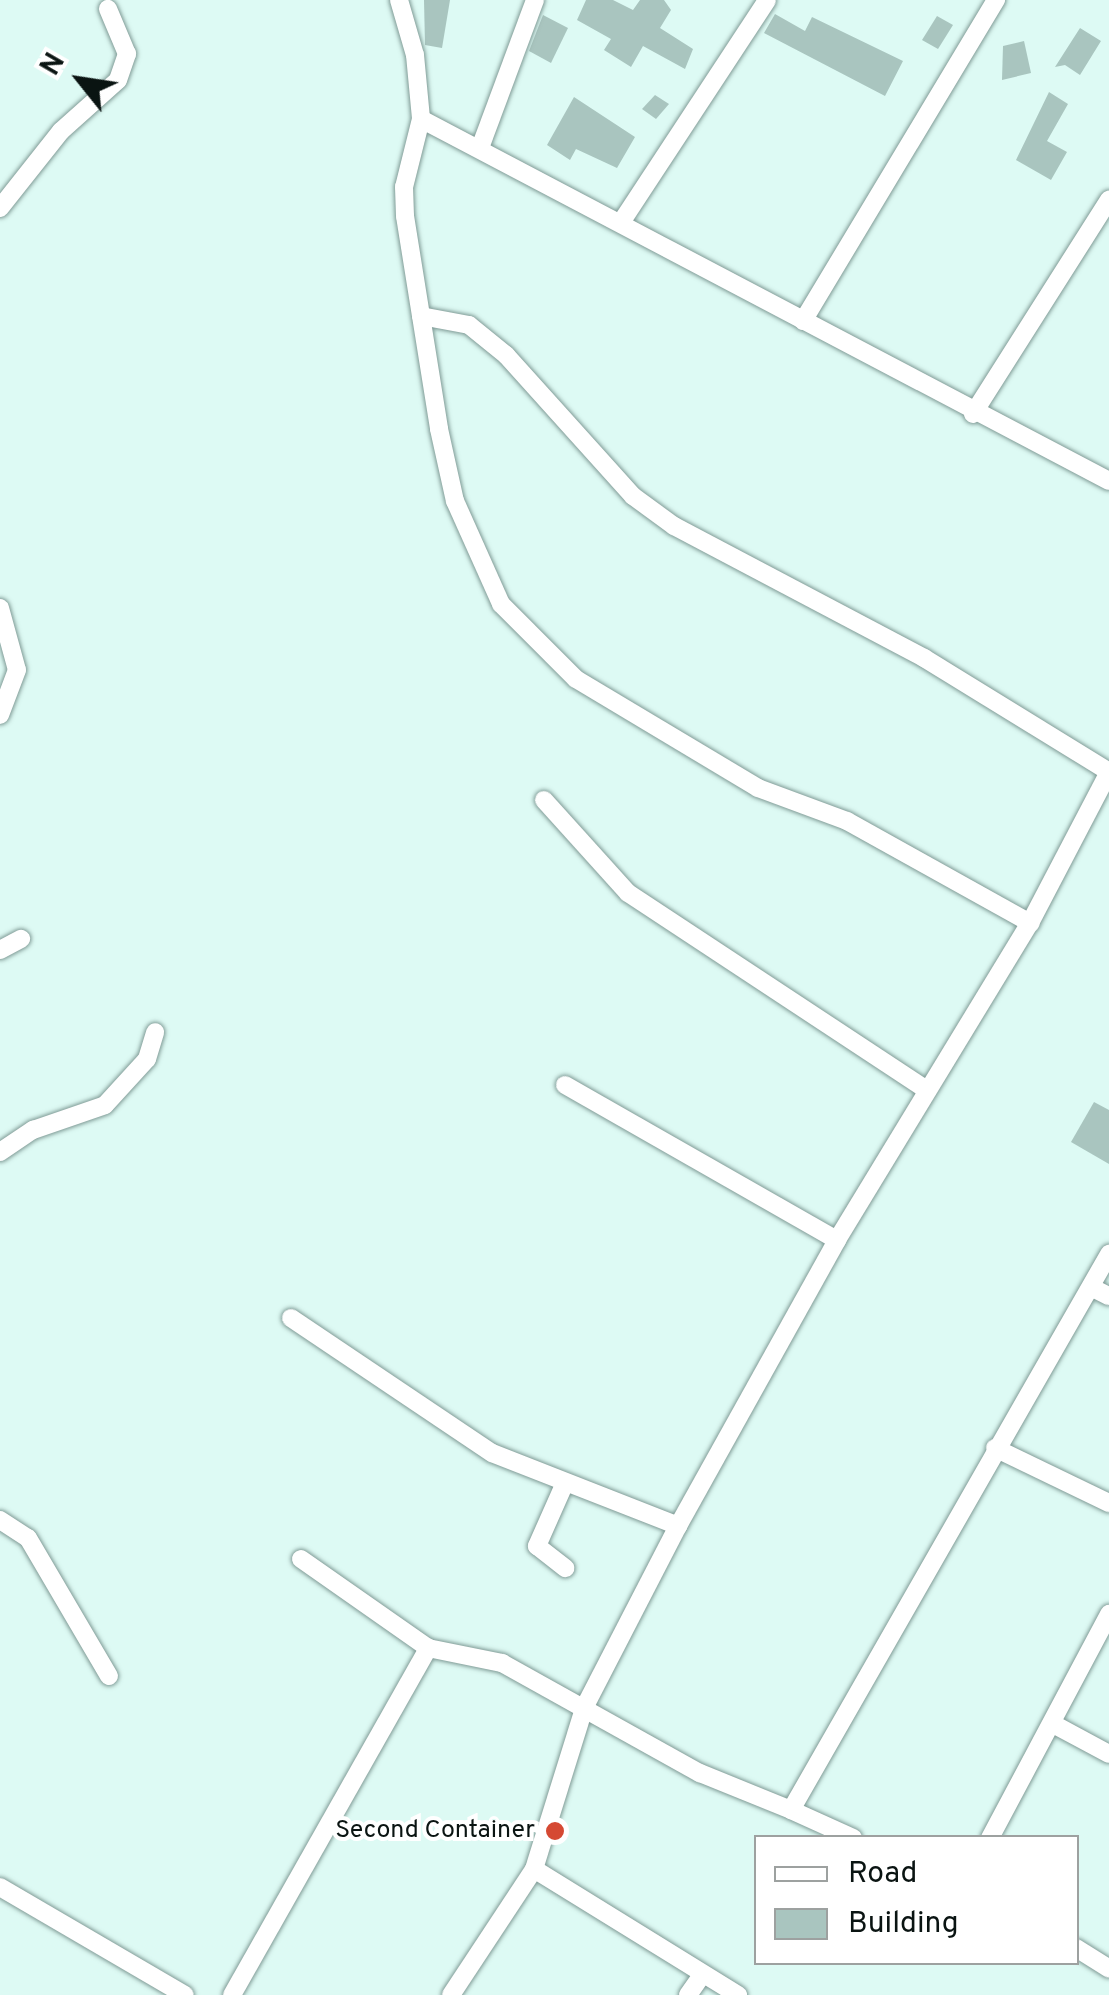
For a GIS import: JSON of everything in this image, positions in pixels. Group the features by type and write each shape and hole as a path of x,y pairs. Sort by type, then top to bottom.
{"street":[{"path":"398,0 415,55 421,120 404,187 438,429 465,527 501,604 549,658 758,788 847,821 1030,923"},
{"path":"480,148 535,0"},
{"path":"622,221 767,0"},
{"path":"802,320 996,0"},
{"path":"0,208 61,131 118,80 127,54 108,9"},
{"path":"421,120 622,221 973,414 1109,481"},
{"path":"973,414 1109,200"},
{"path":"422,316 469,325 506,355 633,496 674,526 924,658 1109,772 1030,923 837,1240 678,1526 584,1708 534,1869 451,1995"},
{"path":"0,608 17,670 0,715"},
{"path":"544,800 628,893 927,1090"},
{"path":"0,950 21,939"},
{"path":"0,1152 33,1130 105,1104 147,1059 156,1032"},
{"path":"565,1085 837,1240"},
{"path":"791,1810 1109,1254"},
{"path":"1091,1286 1109,1296"},
{"path":"291,1318 492,1452 564,1485 678,1526"},
{"path":"995,1448 1109,1503"},
{"path":"564,1485 536,1546 565,1568"},
{"path":"0,1520 28,1538 109,1676"},
{"path":"301,1559 428,1648 502,1663 700,1773 846,1835"},
{"path":"992,1835 1105,1638 1109,1614"},
{"path":"232,1995 428,1648"},
{"path":"1055,1725 1109,1754"},
{"path":"534,1869 738,1995"},
{"path":"0,1887 186,1995"},
{"path":"1079,1950 1109,1969"},
{"path":"688,1995 702,1975"}],"building":[{"path":"424,0 450,0 442,48 425,45"},
{"path":"586,0 613,0 633,10 640,0 664,0 671,10 660,28 693,49 685,69 643,46 631,67 604,50 611,39 577,20"},
{"path":"775,14 805,31 812,17 903,61 885,96 764,33"},
{"path":"543,15 568,28 551,63 529,51"},
{"path":"937,16 953,25 938,49 922,40"},
{"path":"1080,28 1101,41 1080,75 1065,65 1055,67"},
{"path":"1024,41 1031,73 1002,80 1003,46"},
{"path":"1049,92 1068,104 1047,141 1067,152 1051,180 1016,160"},
{"path":"655,95 669,104 656,119 642,109"},
{"path":"574,97 635,137 617,168 576,149 570,160 547,145"},
{"path":"1094,1102 1109,1110 1109,1164 1071,1142"}],"place":[{"name":"Second Container","path":"555,1831"}]}
